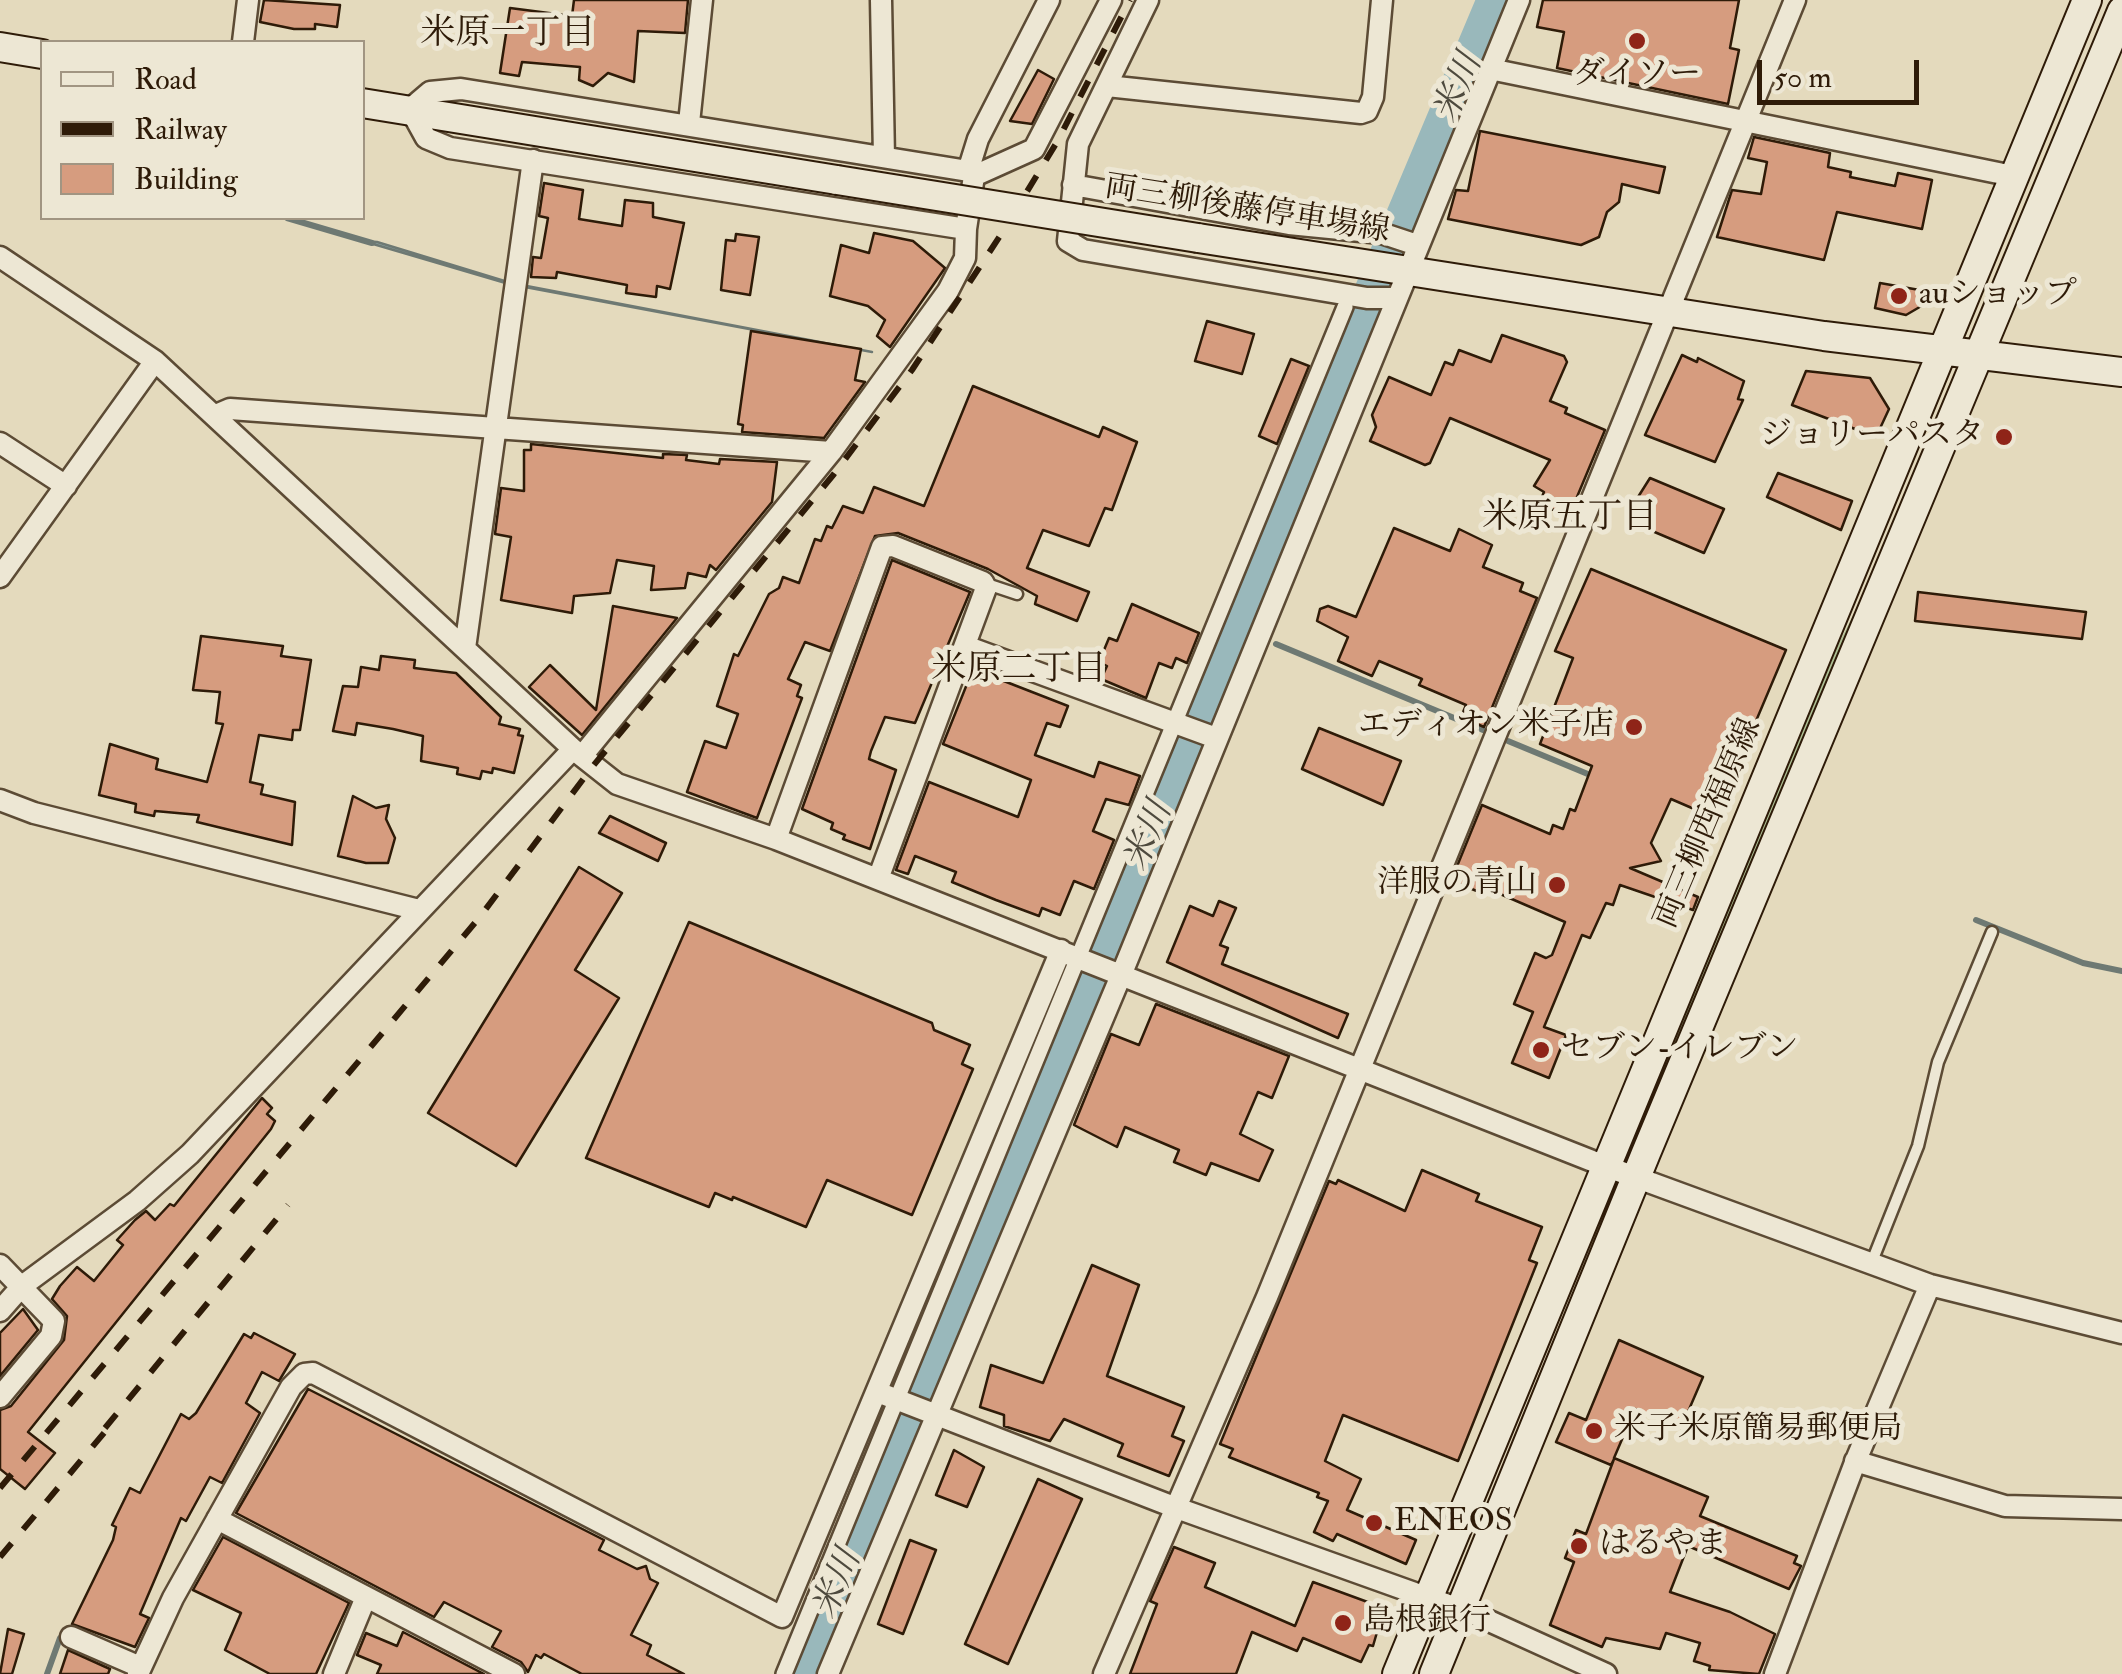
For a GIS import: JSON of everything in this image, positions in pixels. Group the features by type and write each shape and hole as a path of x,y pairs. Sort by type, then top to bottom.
{"main road":[{"name":"両三柳西福原線","path":"1398,1674 2087,0"},
{"path":"1434,1674 2122,11"},
{"path":"0,47 40,54"},
{"name":"両三柳後藤停車場線","path":"365,102 1668,312 1944,352 2122,372"}],"street":[{"path":"243,40 248,0"},
{"path":"688,123 702,0"},
{"path":"880,0 884,157"},
{"path":"0,1311 22,1286 137,1202 190,1154 420,910 577,752 831,452 948,290 965,258 971,174 978,139 1049,0"},
{"path":"966,229 450,148 426,138 410,109 430,92 461,89 688,123 971,174 1034,150 1111,0"},
{"path":"1148,0 1078,144 1068,241 1083,250 1367,298 1394,298"},
{"path":"1106,86 1361,113 1367,111 1373,98 1382,0"},
{"path":"828,1674 1402,271 1417,244 1519,0"},
{"path":"1104,1674 1267,1297 1795,0"},
{"path":"1490,69 2013,176"},
{"path":"466,648 533,160"},
{"path":"1073,185 1289,224 1381,233 1417,244"},
{"path":"0,257 155,361 577,752 618,784 776,839 1605,1166 1870,1265 1930,1285 2122,1333"},
{"path":"784,1674 888,1397 1073,955 1176,722 1345,306"},
{"path":"0,578 155,361"},
{"path":"216,416 230,409 831,452"},
{"path":"0,444 66,486"},
{"path":"776,839 882,547 893,546 986,584 878,879"},
{"path":"965,646 1212,737"},
{"path":"0,800 34,814 420,910"},
{"path":"0,1265 50,1313 54,1328 0,1397"},
{"path":"1775,1674 1856,1462 1930,1285"},
{"path":"70,1637 139,1670 297,1378 314,1374 782,1617 888,1397"},
{"path":"888,1397 1174,1507 1428,1596 1606,1674"},
{"path":"1856,1462 2005,1506 2122,1509"},
{"path":"217,1520 512,1673"},
{"path":"334,1674 366,1597"}],"lane":[{"path":"986,584 1017,594"},
{"path":"1870,1265 1918,1146 1938,1062 1992,932"}],"green space":[{"path":"1875,572 1672,1058 1637,1132 1838,645"}],"water":[{"path":"363,241 511,283 872,352 509,284"}],"building":[{"path":"264,0 340,5 337,27 315,24 315,29 294,29 260,22"},
{"path":"574,0 688,0 685,33 638,31 634,82 608,73 593,86 579,80 580,67 522,62 519,76 500,73 510,8 572,16"},
{"path":"1543,0 1739,0 1730,48 1739,50 1728,104 1557,68 1564,32 1537,27"},
{"path":"1038,70 1054,79 1032,124 1010,121"},
{"path":"1480,131 1665,167 1659,193 1622,184 1619,202 1607,212 1599,237 1581,245 1448,219 1456,190 1468,191"},
{"path":"1754,137 1830,153 1828,167 1851,172 1850,177 1895,186 1898,173 1932,180 1922,229 1837,212 1824,260 1717,237 1732,190 1761,194 1767,162 1748,158"},
{"path":"544,183 583,190 579,219 622,226 625,200 653,203 653,217 684,223 670,289 657,286 656,297 626,293 627,285 557,272 556,278 531,277 533,257 541,258 548,218 539,216"},
{"path":"874,233 913,241 945,268 890,347 877,336 885,320 868,306 830,296 841,245 869,253"},
{"path":"736,234 759,237 750,295 721,290 726,240 735,241"},
{"path":"1880,283 1942,294 1906,315 1875,308"},
{"path":"1207,321 1254,334 1242,374 1195,361"},
{"path":"751,331 861,349 855,380 865,382 824,438 742,432 743,425 738,424"},
{"path":"1502,335 1564,356 1567,362 1550,401 1567,408 1565,413 1605,430 1569,516 1539,504 1544,492 1534,486 1550,460 1450,418 1430,463 1425,465 1370,441 1376,427 1372,415 1389,377 1431,395 1445,362 1453,365 1459,350 1491,362"},
{"path":"1682,355 1697,362 1698,358 1744,381 1738,399 1743,400 1715,462 1645,435"},
{"path":"1291,359 1309,366 1277,444 1259,436"},
{"path":"1806,371 1870,378 1889,409 1876,437 1792,405"},
{"path":"973,386 1099,437 1103,427 1137,442 1112,510 1105,508 1089,546 1043,530 1027,568 1089,592 1077,621 1035,604 1037,596 988,569 898,533 875,536 830,651 805,642 788,679 801,685 797,696 802,698 757,818 687,792 705,741 726,748 738,714 717,706 734,654 738,656 769,594 779,588 783,577 799,583 815,539 821,541 843,506 863,513 874,487 924,506"},
{"path":"531,444 663,458 663,454 687,455 686,460 719,464 720,459 777,462 772,502 716,570 710,565 706,577 688,573 685,588 651,590 654,566 617,560 610,593 574,596 572,613 501,600 511,537 495,534 501,488 524,491 524,450 531,450"},
{"path":"1778,473 1852,501 1841,530 1767,497"},
{"path":"1650,478 1724,509 1704,553 1631,522 1637,507 1633,505"},
{"path":"1394,528 1450,551 1459,529 1492,545 1483,567 1523,583 1520,591 1537,598 1484,727 1461,717 1466,705 1419,685 1422,679 1379,661 1372,676 1338,661 1348,637 1317,621 1320,609 1328,606 1356,617"},
{"path":"892,560 970,592 915,723 885,717 871,751 869,759 896,770 870,849 843,839 845,835 831,829 833,823 802,809"},
{"path":"1591,569 1786,650 1715,818 1671,799 1651,843 1661,861 1630,868 1698,897 1693,910 1620,885 1613,905 1606,903 1590,938 1582,935 1544,1027 1566,1035 1549,1078 1512,1063 1533,1012 1514,1004 1535,953 1546,958 1552,955 1565,922 1484,887 1482,893 1451,881 1482,805 1550,834 1553,825 1563,829 1570,809 1575,811 1592,766 1540,744 1573,658 1555,651"},
{"path":"1918,592 2086,612 2082,639 1915,621"},
{"path":"1132,604 1199,633 1187,663 1176,658 1172,668 1159,663 1146,698 1101,679 1107,666 1099,662 1109,638 1117,641"},
{"path":"613,606 677,618 582,735 529,687 550,665 596,710"},
{"path":"201,636 283,646 281,656 311,660 300,730 293,730 292,740 259,735 250,782 263,785 261,794 295,802 292,845 197,822 199,815 155,811 154,816 135,812 136,804 99,795 110,744 158,759 156,769 207,782 223,724 216,723 220,692 193,690"},
{"path":"381,656 415,660 414,668 456,673 501,717 499,724 520,729 518,735 523,736 514,773 493,768 492,773 482,771 480,779 457,774 458,768 421,761 423,736 393,729 357,723 355,735 333,731 343,686 358,687 361,667 379,670"},
{"path":"973,669 1068,706 1060,727 1047,723 1035,755 1094,777 1099,762 1140,776 1129,805 1106,799 1093,831 1114,840 1094,889 1074,881 1060,915 1042,908 1039,916 996,900 952,882 956,872 915,856 908,874 896,870 929,782 1018,817 1031,780 943,744"},
{"path":"1319,728 1401,761 1383,805 1302,769"},
{"path":"353,796 376,808 389,805 386,819 395,838 388,863 366,863 338,856"},
{"path":"610,816 666,843 658,861 599,833"},
{"path":"579,867 622,893 575,970 619,998 516,1166 428,1113"},
{"path":"1219,901 1236,908 1220,945 1228,948 1222,964 1348,1014 1338,1038 1167,962 1190,906 1213,916"},
{"path":"689,922 932,1023 934,1030 970,1045 962,1064 973,1069 912,1215 827,1180 806,1227 715,1193 709,1207 586,1158"},
{"path":"1156,1004 1289,1056 1272,1098 1258,1092 1240,1134 1273,1150 1259,1181 1211,1163 1206,1175 1174,1162 1179,1150 1125,1127 1117,1147 1074,1125 1111,1034 1139,1045"},
{"path":"262,1098 272,1108 267,1114 275,1121 271,1129 28,1432 55,1453 25,1489 0,1469 0,1410 11,1406 64,1340 67,1316 52,1299 77,1267 94,1281 123,1245 117,1240 146,1211 155,1220 170,1204 174,1206"},
{"path":"1422,1170 1479,1194 1476,1201 1542,1227 1529,1260 1537,1263 1458,1461 1343,1415 1325,1461 1361,1479 1347,1510 1416,1540 1406,1564 1337,1534 1333,1541 1314,1532 1328,1501 1317,1497 1319,1493 1229,1457 1233,1449 1220,1444 1329,1181 1336,1184 1338,1180 1405,1211"},
{"path":"1092,1265 1139,1285 1107,1376 1184,1407 1172,1436 1184,1441 1169,1476 1118,1456 1123,1444 1064,1419 1050,1441 1004,1426 1004,1415 980,1407 991,1365 1043,1383"},
{"path":"23,1309 38,1330 0,1376 0,1333"},
{"path":"254,1333 295,1354 279,1381 262,1372 246,1403 260,1413 222,1483 210,1477 186,1521 181,1518 140,1614 149,1618 135,1647 72,1624 113,1540 116,1527 112,1525 130,1488 140,1493 181,1414 189,1419 196,1413 244,1334 251,1338"},
{"path":"1619,1340 1703,1377 1681,1428 1635,1409 1614,1458 1708,1497 1700,1516 1797,1556 1794,1563 1801,1566 1789,1589 1688,1546 1670,1592 1730,1612 1775,1634 1759,1674 1709,1670 1710,1666 1694,1661 1700,1643 1666,1633 1660,1649 1606,1638 1602,1647 1550,1625 1574,1562 1565,1558 1576,1530 1586,1534 1614,1459 1611,1465 1556,1442 1569,1413 1586,1420"},
{"path":"308,1389 604,1540 599,1550 637,1569 646,1566 650,1579 658,1583 631,1635 651,1645 647,1655 684,1674 582,1674 544,1654 541,1658 536,1655 528,1672 521,1662 492,1647 501,1631 444,1602 434,1617 236,1513"},
{"path":"954,1450 984,1467 967,1507 936,1495"},
{"path":"1038,1479 1082,1499 1008,1664 965,1644"},
{"path":"223,1537 349,1603 316,1674 270,1674 225,1650 241,1613 193,1590"},
{"path":"910,1540 936,1550 903,1634 878,1624"},
{"path":"1174,1547 1215,1563 1205,1587 1295,1626 1313,1582 1384,1608 1373,1646 1369,1645 1361,1662 1303,1638 1297,1651 1252,1632 1236,1674 1130,1674 1157,1604 1150,1601"},
{"path":"8,1629 24,1634 12,1674 0,1674"},
{"path":"403,1632 484,1674 377,1674 381,1665 357,1655 366,1633 397,1646"},
{"path":"68,1650 110,1669 108,1674 60,1674"}],"waterway":[{"name":"米川","path":"802,1674 1147,832 1497,0"},
{"path":"294,220 372,243"},
{"path":"1276,644 1483,730"},
{"path":"1508,741 1595,777"},
{"path":"1976,920 2083,963 2122,971"},
{"path":"47,1674 60,1638"}],"railway":[{"path":"0,1488 479,918 593,766 834,474 912,370 1000,236 1057,142 1130,0"},
{"path":"105,1428 288,1205"},
{"path":"0,1557 114,1421"}],"place":[{"name":"ダイソー","path":"1637,41"},
{"name":"auショップ","path":"1899,296"},
{"name":"ジョリーパスタ","path":"2004,437"},
{"name":"エディオン米子店","path":"1634,727"},
{"name":"洋服の青山","path":"1557,885"},
{"name":"セブン-イレブン","path":"1541,1050"},
{"name":"米子米原簡易郵便局","path":"1594,1431"},
{"name":"ENEOS","path":"1374,1523"},
{"name":"はるやま","path":"1579,1546"},
{"name":"島根銀行","path":"1343,1623"}],"district":[{"name":"米原一丁目","path":"508,35"},
{"name":"米原五丁目","path":"1570,519"},
{"name":"米原二丁目","path":"1019,671"}]}
